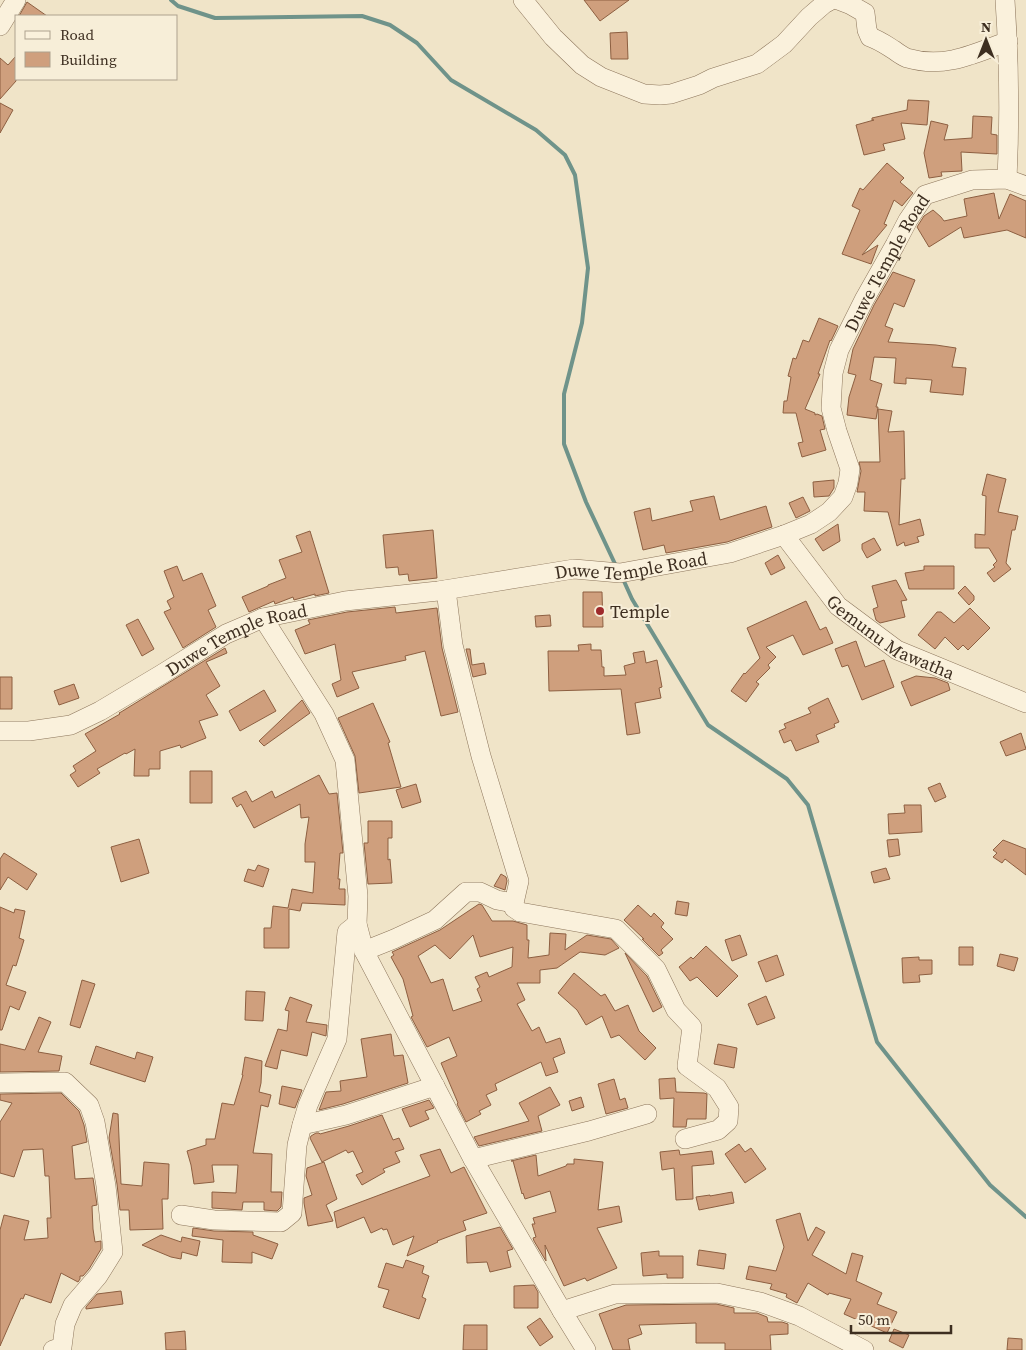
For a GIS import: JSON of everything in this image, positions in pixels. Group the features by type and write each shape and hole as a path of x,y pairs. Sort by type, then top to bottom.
{"street":[{"path":"0,26 16,0"},
{"path":"523,0 542,25 582,65 601,77 644,94 671,94 757,64 784,44 809,17 831,0"},
{"path":"838,0 851,5 865,14 870,37 878,40 905,58 928,62 950,62 1008,41"},
{"path":"1005,0 1008,41 1009,138 1007,178"},
{"name":"Duwe Temple Road","path":"0,731 30,731 71,725 116,702 226,634 263,618 345,601 446,590 574,568 620,573 730,553 811,524 829,512 842,497 848,483 850,470 830,408 833,373 839,350 908,220 924,195 972,180 1007,178 1026,186"},
{"name":"Gemunu Mawatha","path":"784,535 838,606 897,650 1026,703"},
{"path":"446,590 453,645 481,756 519,881 514,908 520,912 616,929 656,969 676,1010 692,1028 687,1066 717,1088 729,1108 728,1121 718,1130 684,1139"},
{"path":"263,618 324,714 345,760 358,896 357,924 364,951 473,1159 586,1350"},
{"path":"364,951 435,920 466,892 480,892 498,900 514,903"},
{"path":"181,1215 214,1220 281,1222 292,1213 297,1145 308,1105 337,1039 348,932 357,924"},
{"path":"0,1083 65,1082 89,1105 95,1122 106,1186 113,1252 98,1276 73,1305 65,1324 62,1346 53,1350"},
{"path":"302,1124 346,1115 435,1086"},
{"path":"473,1159 589,1131 647,1114"},
{"path":"562,1311 615,1294 717,1293 760,1302 799,1316 864,1350"}],"building":[{"path":"584,0 629,0 600,21"},
{"path":"27,2 46,15 20,15"},
{"path":"627,32 628,59 611,59 610,33"},
{"path":"15,57 16,81 0,99 0,58 8,65"},
{"path":"908,100 929,101 927,125 901,123 905,139 883,144 885,150 864,155 856,125 874,120 872,118 907,110"},
{"path":"0,103 13,110 0,133"},
{"path":"973,116 992,117 991,134 997,135 997,154 961,152 962,171 941,172 942,176 929,178 924,153 931,121 948,125 944,140 972,138"},
{"path":"887,163 904,178 900,182 913,193 902,206 894,200 884,224 887,225 862,255 878,245 871,264 842,254 860,210 852,206 860,188 863,190"},
{"path":"994,193 999,219 1010,194 1026,201 1026,238 1007,230 964,238 961,227 929,247 917,227 924,216 933,210 944,221 967,216 964,199"},
{"path":"893,272 915,280 904,307 894,303 885,326 893,329 888,342 956,348 952,367 966,368 963,395 930,392 932,380 906,378 906,384 894,383 896,358 874,357 870,380 882,384 876,407 878,407 876,419 847,415 849,397 856,375 848,373 853,349 874,305"},
{"path":"819,318 838,326 830,340 818,374 820,374 805,409 815,413 815,415 822,416 825,429 820,430 826,450 802,457 798,443 803,442 796,413 783,413 784,401 787,401 791,377 788,376 793,358 796,359 803,340 809,342"},
{"path":"878,409 892,411 888,432 904,431 905,479 901,479 899,525 920,519 924,535 917,537 919,542 905,546 904,542 897,546 888,512 864,511 865,492 857,492 861,471 859,462 880,462"},
{"path":"987,474 1006,479 998,512 1018,516 1015,530 1012,530 1006,563 1011,569 994,582 987,573 995,567 993,565 997,561 989,548 975,548 975,534 985,535 986,496 982,495"},
{"path":"834,480 834,488 829,496 814,497 813,482"},
{"path":"714,496 720,520 766,506 772,527 727,542 666,553 664,545 643,550 634,512 650,508 652,521 693,511 690,501"},
{"path":"803,497 810,511 796,518 789,503"},
{"path":"838,524 840,541 823,551 815,539"},
{"path":"433,530 437,578 409,581 408,574 399,575 398,567 386,568 383,535"},
{"path":"310,531 329,593 315,596 315,594 294,600 293,597 275,604 274,601 249,612 242,597 286,578 279,560 302,552 296,536"},
{"path":"874,538 881,550 867,558 862,549 862,544"},
{"path":"778,555 785,568 771,575 765,563"},
{"path":"177,566 183,581 202,573 216,606 208,610 216,627 183,648 164,612 171,609 167,601 174,597 164,571"},
{"path":"924,566 954,566 954,589 909,589 905,573 924,570"},
{"path":"896,580 907,600 901,601 905,617 880,623 876,620 873,609 878,607 872,586"},
{"path":"965,586 974,596 974,600 969,605 958,593"},
{"path":"583,592 602,592 603,627 583,627"},
{"path":"806,601 820,630 826,627 833,643 803,655 793,635 766,647 776,657 768,665 770,668 756,682 759,684 746,702 731,691 744,673 760,658 747,628"},
{"path":"395,607 396,613 437,608 442,648 458,712 441,716 425,651 405,656 406,660 352,672 359,688 337,697 332,684 341,680 335,644 305,654 295,630 310,624 308,620 347,612"},
{"path":"970,608 990,628 968,650 963,645 958,650 945,637 935,649 918,635 937,612 941,612 954,623"},
{"path":"550,615 551,626 536,627 535,616"},
{"path":"138,619 154,649 142,656 126,625"},
{"path":"856,641 865,667 884,660 894,687 862,700 848,665 842,667 835,649"},
{"path":"591,644 591,650 601,650 604,676 626,675 624,666 635,663 633,653 644,651 646,663 657,660 662,687 659,688 661,698 635,703 640,733 627,735 621,689 549,691 548,651 579,651 578,645"},
{"path":"225,648 227,653 206,662 220,686 206,695 218,715 199,721 206,738 181,748 180,745 160,751 160,769 149,769 149,776 134,776 135,749 97,769 100,773 78,787 70,775 76,771 73,766 96,751 85,734"},
{"path":"466,649 470,649 472,665 484,663 486,674 473,677"},
{"path":"916,676 935,678 948,683 950,690 911,706 901,682"},
{"path":"0,677 12,677 12,709 0,709"},
{"path":"74,684 79,698 59,705 54,691"},
{"path":"264,690 276,711 240,731 229,711"},
{"path":"828,698 839,722 834,724 835,727 816,735 819,742 796,751 791,740 784,743 779,731 786,728 784,724 811,713 808,708"},
{"path":"302,700 310,713 264,746 259,741"},
{"path":"373,703 390,742 388,743 401,787 359,793 355,756 338,718"},
{"path":"1021,733 1026,749 1006,756 1000,742"},
{"path":"190,771 212,771 212,803 190,803"},
{"path":"319,775 329,794 337,793 343,853 340,853 338,879 340,879 339,889 345,889 345,905 302,903 300,911 289,909 289,948 264,948 264,928 271,928 273,906 288,908 292,889 313,893 315,862 305,862 305,844 309,817 301,818 300,804 254,828 241,804 237,807 232,798 246,791 252,802 272,791 275,798"},
{"path":"940,783 946,797 935,802 928,788"},
{"path":"416,784 421,802 402,808 396,790"},
{"path":"904,805 921,805 922,832 889,834 888,814 905,813"},
{"path":"368,821 392,821 392,838 388,838 388,860 390,859 392,883 368,884 364,843 368,843"},
{"path":"139,839 149,873 121,882 111,847"},
{"path":"898,839 900,855 889,857 887,840"},
{"path":"1003,840 1026,849 1026,875 1005,859 1002,863 993,857 997,853 993,850"},
{"path":"4,853 37,874 27,890 8,877 0,890 0,859"},
{"path":"258,865 269,869 263,887 244,881 248,869 255,871"},
{"path":"886,868 890,879 874,883 871,872"},
{"path":"501,874 506,877 507,881 505,890 494,886"},
{"path":"677,901 689,903 687,916 675,914"},
{"path":"479,904 482,905 492,921 513,921 527,925 527,940 529,940 528,958 549,955 550,933 566,934 565,950 587,935 611,939 619,948 605,955 580,952 557,968 540,970 540,983 517,983 525,1000 517,1004 532,1031 539,1027 546,1043 560,1038 565,1053 553,1058 558,1072 546,1076 541,1062 495,1084 497,1090 486,1095 491,1105 479,1111 481,1114 466,1122 441,1063 457,1056 449,1037 427,1047 411,1017 413,1016 403,979 391,957 394,955 392,952 440,930","holes":["473,935 480,957 513,947 512,967 489,977 487,972 475,977 480,987 477,989 482,1001 453,1011 443,979 431,983 418,956 435,945 450,959"]},
{"path":"638,905 651,917 654,913 664,923 661,927 673,939 661,950 663,953 659,956 624,920"},
{"path":"0,907 14,913 15,909 25,911 19,938 24,940 16,966 13,965 6,985 26,992 19,1010 10,1006 2,1030 0,1030"},
{"path":"740,935 747,955 732,961 725,940"},
{"path":"706,946 738,976 717,997 697,977 690,981 679,967 691,957 693,959"},
{"path":"959,947 973,947 973,965 959,965"},
{"path":"625,953 647,976 662,1007 653,1012"},
{"path":"1000,954 1018,958 1014,971 997,966"},
{"path":"777,955 784,975 766,982 758,962"},
{"path":"919,957 919,960 932,960 932,974 919,975 920,982 903,983 902,958"},
{"path":"574,973 601,996 605,994 615,1011 628,1005 639,1031 656,1048 645,1060 619,1035 611,1038 602,1016 586,1025 577,1010 558,993"},
{"path":"82,980 95,984 80,1028 70,1025"},
{"path":"246,991 265,992 263,1021 245,1020"},
{"path":"766,996 775,1018 757,1025 748,1004"},
{"path":"290,997 312,1005 306,1022 327,1025 326,1036 312,1032 307,1056 281,1050 277,1069 265,1066 278,1029 287,1031 289,1011 285,1010"},
{"path":"39,1017 51,1022 38,1052 62,1056 59,1071 0,1072 0,1044 25,1050"},
{"path":"391,1034 394,1056 403,1055 408,1083 319,1110 326,1092 341,1091 340,1081 367,1077 361,1039"},
{"path":"718,1044 737,1048 734,1068 714,1064"},
{"path":"96,1046 135,1059 137,1052 153,1057 145,1082 90,1064"},
{"path":"245,1057 262,1061 259,1092 271,1095 268,1107 261,1105 253,1153 272,1154 271,1192 282,1192 281,1207 277,1211 264,1210 264,1202 243,1202 242,1210 212,1208 212,1192 236,1193 238,1165 212,1165 214,1182 194,1184 187,1151 206,1145 206,1139 215,1139 222,1103 234,1105 243,1075"},
{"path":"675,1078 676,1092 707,1094 706,1119 687,1119 686,1127 673,1127 674,1098 660,1099 659,1079"},
{"path":"614,1079 620,1100 625,1098 628,1108 606,1114 598,1084"},
{"path":"282,1086 302,1090 295,1108 279,1104"},
{"path":"550,1087 560,1105 538,1116 542,1131 479,1146 474,1137 529,1121 519,1103"},
{"path":"61,1093 79,1111 84,1125 87,1142 72,1146 75,1179 93,1178 97,1205 92,1206 93,1229 95,1242 101,1241 101,1249 89,1269 83,1276 80,1276 78,1282 61,1273 51,1303 25,1294 23,1299 21,1298 0,1346 0,1230 4,1215 29,1221 24,1240 48,1238 47,1218 51,1218 49,1176 45,1176 43,1149 23,1150 14,1177 0,1173 0,1122 12,1103 0,1100 0,1094"},
{"path":"581,1097 584,1107 572,1111 569,1101"},
{"path":"429,1100 434,1108 425,1111 429,1119 410,1127 402,1109"},
{"path":"113,1113 118,1114 121,1184 142,1186 144,1162 169,1164 168,1199 162,1199 163,1229 130,1230 129,1210 120,1210 109,1138"},
{"path":"382,1115 393,1140 399,1138 404,1149 395,1152 400,1162 383,1169 385,1172 362,1185 356,1175 363,1172 353,1151 348,1153 346,1150 322,1162 310,1138 311,1136"},
{"path":"739,1144 745,1152 751,1148 766,1169 745,1183 725,1154"},
{"path":"440,1149 451,1173 464,1167 487,1213 463,1221 466,1230 437,1241 407,1256 414,1236 393,1245 387,1229 383,1230 382,1228 371,1233 364,1217 337,1228 334,1212 430,1176 420,1155"},
{"path":"679,1150 680,1155 712,1151 714,1164 692,1166 693,1199 676,1200 674,1168 662,1170 660,1152"},
{"path":"536,1155 538,1176 567,1164 574,1164 574,1159 603,1162 598,1210 619,1206 622,1222 597,1228 617,1268 587,1281 585,1278 564,1286 545,1245 546,1261 534,1241 533,1238 536,1237 532,1224 535,1224 533,1218 556,1212 550,1191 525,1199 513,1161 511,1161"},
{"path":"324,1162 337,1199 326,1205 333,1221 308,1226 304,1198 312,1195 306,1176 307,1168"},
{"path":"732,1192 734,1203 699,1210 696,1197"},
{"path":"800,1213 808,1241 816,1227 825,1232 812,1255 846,1274 852,1253 863,1256 856,1281 882,1293 877,1304 897,1312 887,1333 844,1314 851,1299 829,1293 828,1295 808,1283 797,1303 786,1297 787,1294 770,1289 772,1284 746,1279 749,1266 776,1271 784,1247 776,1220"},
{"path":"500,1227 513,1249 507,1251 511,1267 490,1272 487,1262 467,1263 466,1236"},
{"path":"193,1228 214,1231 253,1232 253,1235 278,1244 272,1259 252,1252 252,1263 222,1262 223,1240 192,1236"},
{"path":"161,1235 181,1242 182,1237 200,1241 197,1256 182,1252 181,1259 171,1257 142,1245"},
{"path":"699,1250 726,1254 724,1269 697,1265"},
{"path":"659,1251 659,1256 683,1256 683,1278 667,1278 667,1274 643,1276 641,1253"},
{"path":"406,1260 424,1266 422,1273 429,1276 422,1297 426,1299 419,1319 383,1307 389,1290 378,1287 386,1263 403,1268"},
{"path":"534,1285 538,1292 538,1308 514,1308 514,1286"},
{"path":"121,1291 123,1304 86,1309 97,1294"},
{"path":"716,1304 734,1308 734,1313 757,1313 767,1317 768,1322 788,1324 788,1334 770,1335 771,1350 725,1350 725,1343 696,1343 696,1323 639,1325 642,1334 628,1339 630,1350 613,1350 599,1314 626,1305"},
{"path":"540,1318 553,1337 540,1346 527,1327"},
{"path":"464,1325 487,1325 487,1350 463,1350"},
{"path":"894,1329 909,1335 903,1348 889,1341"},
{"path":"185,1331 186,1350 166,1350 165,1333"},
{"path":"1008,1338 1022,1339 1022,1350 1007,1350"}],"waterway":[{"path":"171,0 178,6 215,18 362,16 390,25 417,43 451,80 536,130 565,155 575,175 588,268 582,323 564,394 564,444 586,502 616,566"},
{"path":"623,579 632,599 708,725 787,779 808,805 877,1042 990,1185 1026,1217"}],"place":[{"name":"Temple","path":"600,611"}]}
